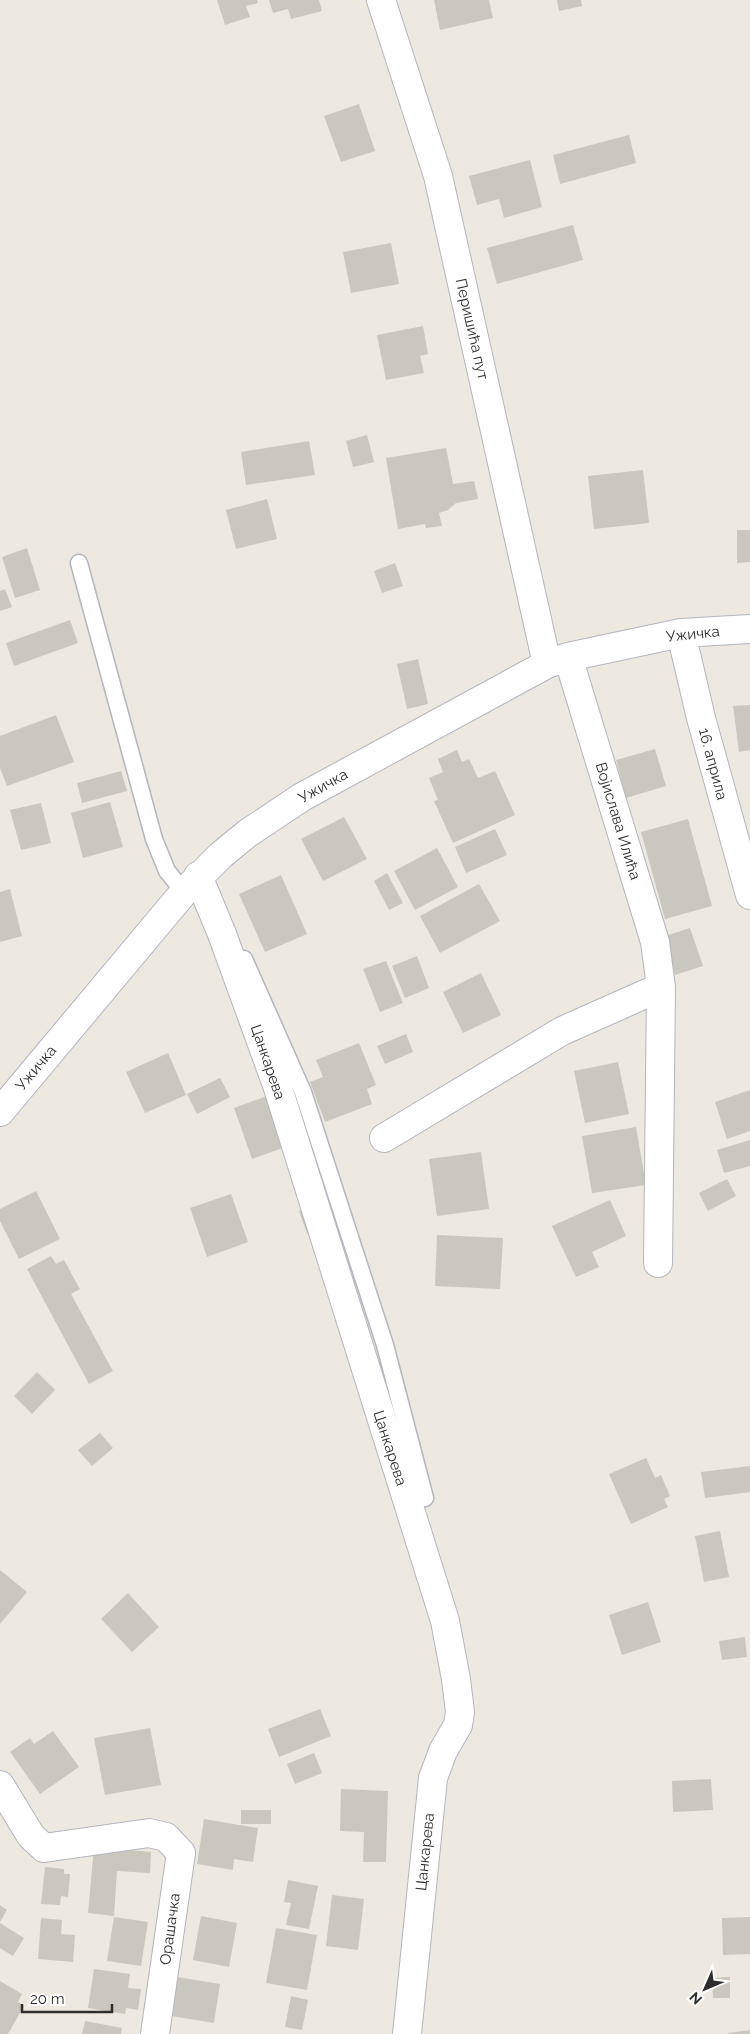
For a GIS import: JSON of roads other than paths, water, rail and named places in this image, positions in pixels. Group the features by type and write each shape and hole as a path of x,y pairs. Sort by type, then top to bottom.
{"street":[{"name":"Перишића пут","path":"381,0 438,176 558,660"},
{"name":"Ужичка","path":"0,1112 196,879 248,833 302,797 558,660 681,633 750,629"},
{"name":"16. априла","path":"681,633 701,718 750,895"},
{"name":"Војислава Илића","path":"558,660 656,942 661,987 658,1263"},
{"name":"Цанкарева","path":"196,879 246,998 280,1094 445,1622 456,1679 460,1712 458,1725 443,1751 433,1778 407,2034"},
{"path":"384,1138 562,1031 661,987"},
{"name":"Орашачка","path":"0,1785 30,1836 44,1848 149,1833 166,1837 181,1853 155,2034"}],"lane":[{"path":"79,563 154,839 167,871 196,879 303,1092 385,1345 425,1498"}]}
